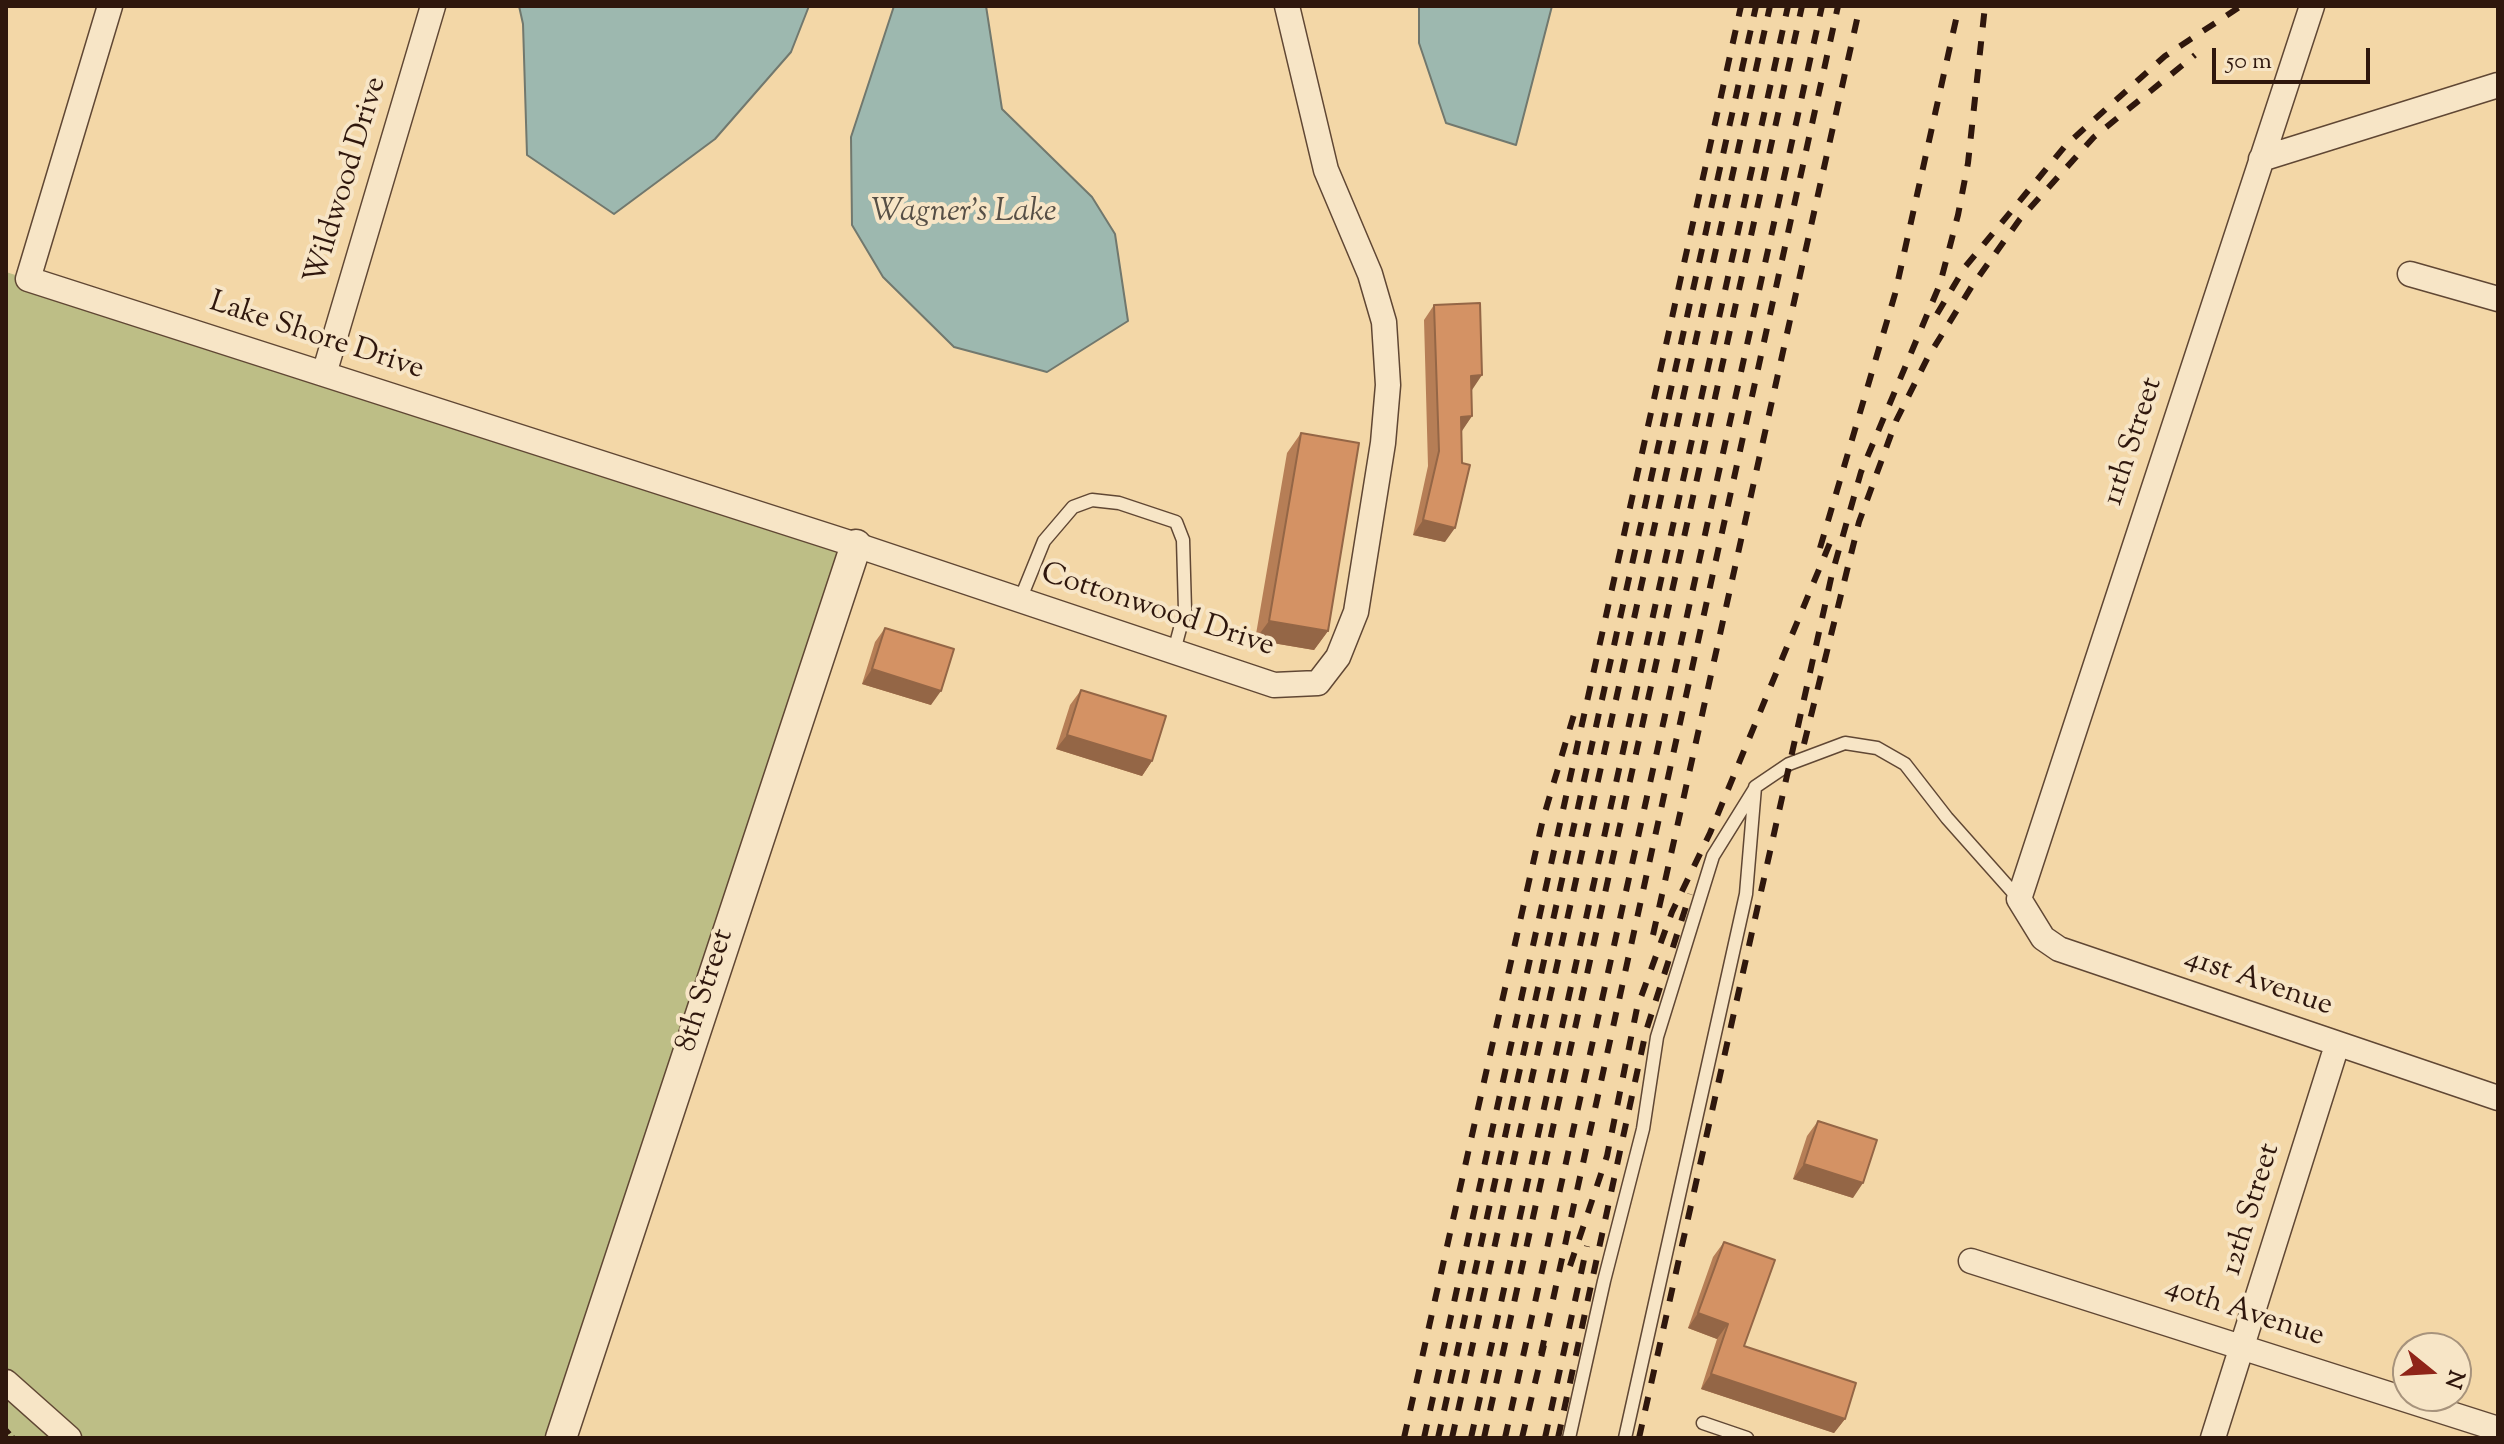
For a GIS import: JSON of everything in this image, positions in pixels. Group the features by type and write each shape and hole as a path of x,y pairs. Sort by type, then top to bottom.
{"street":[{"name":"Lake Shore Drive","path":"110,6 17,275 856,545"},
{"name":"Wildwood Drive","path":"324,374 433,6"},
{"name":"Cottonwood Drive","path":"856,545 1274,685 1318,683 1338,657 1356,612 1383,443 1388,385 1384,322 1370,274 1326,170 1287,6"},
{"name":"11th Street","path":"2019,899 2312,6"},
{"path":"2261,159 2498,85"},
{"path":"2410,274 2498,299"},
{"name":"8th Street","path":"561,1438 856,545"},
{"name":"41st Avenue","path":"2019,899 2043,938 2059,949 2498,1098"},
{"name":"12th Street","path":"2213,1438 2337,1045"},
{"name":"40th Avenue","path":"1971,1261 2498,1429"},
{"path":"6,1382 69,1438"}],"lane":[{"path":"1020,600 1044,541 1073,507 1092,500 1119,503 1176,522 1183,540 1185,610 1174,651"},
{"path":"1569,1438 1604,1281 1643,1129 1657,1037 1713,856 1755,787 1789,764 1845,743 1877,748 1905,764 1947,818 2019,899"},
{"path":"1625,1438 1746,894 1755,787"},
{"path":"1703,1423 1747,1438"}],"path":[{"path":"6,1429 14,1438"}],"green space":[{"path":"6,272 856,545 561,1438 6,1438"}],"water":[{"path":"519,6 809,6 791,52 715,139 614,214 527,155 523,24"},
{"name":"Wagner's Lake","path":"894,6 986,6 1002,109 1092,197 1115,234 1128,321 1047,372 954,347 883,277 852,225 851,137"},
{"path":"1419,6 1552,6 1516,145 1446,123 1419,43"}],"building":[{"path":"1480,303 1482,375 1471,376 1472,416 1461,417 1462,463 1470,465 1455,528 1423,520 1439,451 1434,305"},
{"path":"1301,433 1359,443 1328,631 1269,621"},
{"path":"885,628 954,649 941,691 872,669"},
{"path":"1081,690 1166,716 1152,761 1067,735"},
{"path":"1818,1121 1877,1140 1863,1183 1804,1164"},
{"path":"1724,1242 1775,1260 1744,1346 1856,1383 1845,1419 1711,1374 1728,1324 1698,1313"}],"railway":[{"path":"1424,1438 1741,6"},
{"path":"1438,1438 1756,6"},
{"path":"1452,1438 1770,6"},
{"path":"1471,1438 1788,6"},
{"path":"1484,1438 1802,6"},
{"path":"1505,1438 1822,6"},
{"path":"1541,1354 1838,6"},
{"path":"1653,935 1860,6"},
{"path":"1820,548 1895,294 1959,6"},
{"path":"1639,1438 1832,574 1861,472 1940,284 1958,215 1968,163 1985,6"},
{"path":"1937,314 1965,267 2066,145 2165,56 2241,6"},
{"path":"1804,744 1859,522 1896,421 1928,357 1972,286 2020,219 2094,137 2195,55"},
{"path":"1570,1266 1607,1156 1637,1008 1672,912 1710,833 1832,538"},
{"path":"1404,1438 1543,819 1575,711"},
{"path":"1558,1438 1646,1031 1690,894"},
{"path":"1545,1438 1587,1246"},
{"path":"1522,1438 1544,1345"}]}
